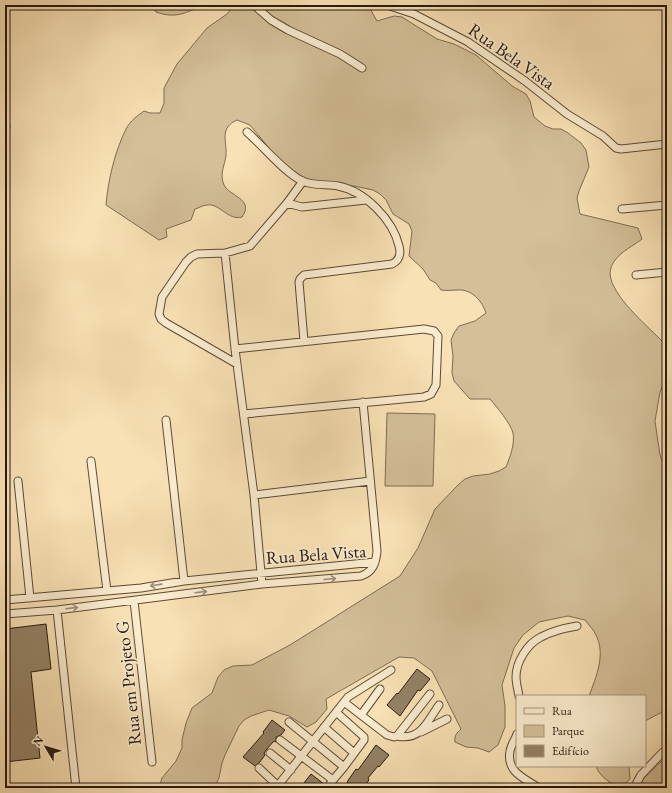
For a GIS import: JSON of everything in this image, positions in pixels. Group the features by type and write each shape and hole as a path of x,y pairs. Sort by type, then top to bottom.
{"street":[{"path":"254,5 271,20 288,30 340,54 362,68"},
{"name":"Rua Bela Vista","path":"387,5 414,14 468,42 525,81 567,114 603,136 612,146 616,148 621,149 667,144"},
{"path":"248,132 278,161 303,181 312,184 345,188 378,208 391,225 399,244 399,258 397,262 392,264 302,276 298,282 304,341"},
{"path":"237,364 161,319 159,314 162,297 191,256 197,254 225,253 250,246 287,203 303,181"},
{"path":"287,203 302,207 366,200"},
{"path":"622,209 667,205"},
{"path":"225,253 234,349 254,495 262,584"},
{"path":"636,274 667,272"},
{"path":"234,349 424,329 430,329 438,336 436,385 430,394 424,396 244,414"},
{"path":"362,402 377,551 375,562"},
{"path":"166,420 184,581"},
{"path":"91,461 107,591"},
{"path":"18,481 30,598"},
{"path":"254,495 370,481"},
{"name":"Rua Bela Vista","path":"5,600 141,588 184,581 375,562 371,571 361,576 262,584 57,610 5,614"},
{"path":"141,588 142,600"},
{"name":"Rua em Projeto G","path":"134,601 152,762"},
{"path":"57,610 76,788"},
{"path":"518,695 516,678 517,670 520,659 526,650 540,637 565,628 577,626"},
{"path":"259,768 277,787 312,741 352,693 391,670"},
{"path":"361,715 380,689"},
{"path":"398,736 430,694"},
{"path":"344,702 389,737 398,736 405,738 447,719"},
{"path":"420,732 439,705"},
{"path":"327,788 364,740 364,737 336,712"},
{"path":"289,722 344,767"},
{"path":"324,727 354,753"},
{"path":"516,736 510,750 509,762 514,771 538,788"},
{"path":"280,740 333,780"},
{"path":"634,788 641,775 663,752 667,750"},
{"path":"270,753 291,770"}],"green space":[{"path":"151,5 204,5 180,14 169,15 156,12"},
{"path":"231,5 368,5 377,21 394,16 402,17 437,39 454,44 476,55 512,86 526,94 530,101 534,117 545,126 553,129 561,129 568,133 581,143 586,150 589,167 577,198 580,214 638,228 642,239 624,251 615,260 610,270 610,274 612,283 623,301 661,340 667,344 667,376 660,392 655,421 660,455 667,474 667,712 662,712 646,720 646,695 589,695 599,666 599,643 595,633 585,620 568,616 539,622 523,635 514,648 502,685 505,706 505,727 498,745 489,752 478,748 466,747 455,742 455,736 461,729 432,671 414,658 399,657 326,699 327,709 316,722 307,727 289,716 269,710 244,720 239,726 225,755 219,778 214,788 159,788 162,778 176,761 182,748 182,740 186,723 192,708 212,693 218,677 224,670 233,666 252,665 290,645 400,576 418,548 435,509 465,479 473,476 490,474 506,467 513,446 512,429 490,399 470,399 454,381 452,373 453,356 451,340 454,333 459,326 475,321 486,313 482,304 468,291 441,290 436,283 430,280 423,269 409,256 412,231 409,224 393,214 386,200 380,194 373,190 354,186 319,185 303,177 285,165 250,125 237,120 231,123 226,131 226,155 222,177 224,185 227,189 240,198 245,206 245,211 242,217 232,217 212,205 204,205 195,209 191,220 166,229 167,237 159,240 106,205 108,186 113,166 122,138 128,126 144,111 150,113 160,113 164,103 164,88 177,64 207,28 227,14 231,9"},
{"path":"387,413 435,414 433,486 385,486"},
{"path":"667,756 667,788 645,788 641,785 642,780"},
{"path":"596,767 629,767 630,779 622,786 618,786 603,777"}],"building":[{"path":"46,624 51,669 31,672 40,758 5,762 5,629"},
{"path":"417,669 430,679 420,691 418,690 400,716 387,705 397,693 398,694"},
{"path":"272,720 285,730 281,735 276,737 276,742 274,741 266,750 264,753 265,755 255,766 243,757 264,733 263,732"},
{"path":"376,745 389,755 368,778 369,780 363,788 355,788 347,782 356,769 358,770"},
{"path":"311,774 324,784 321,788 300,788"}]}
